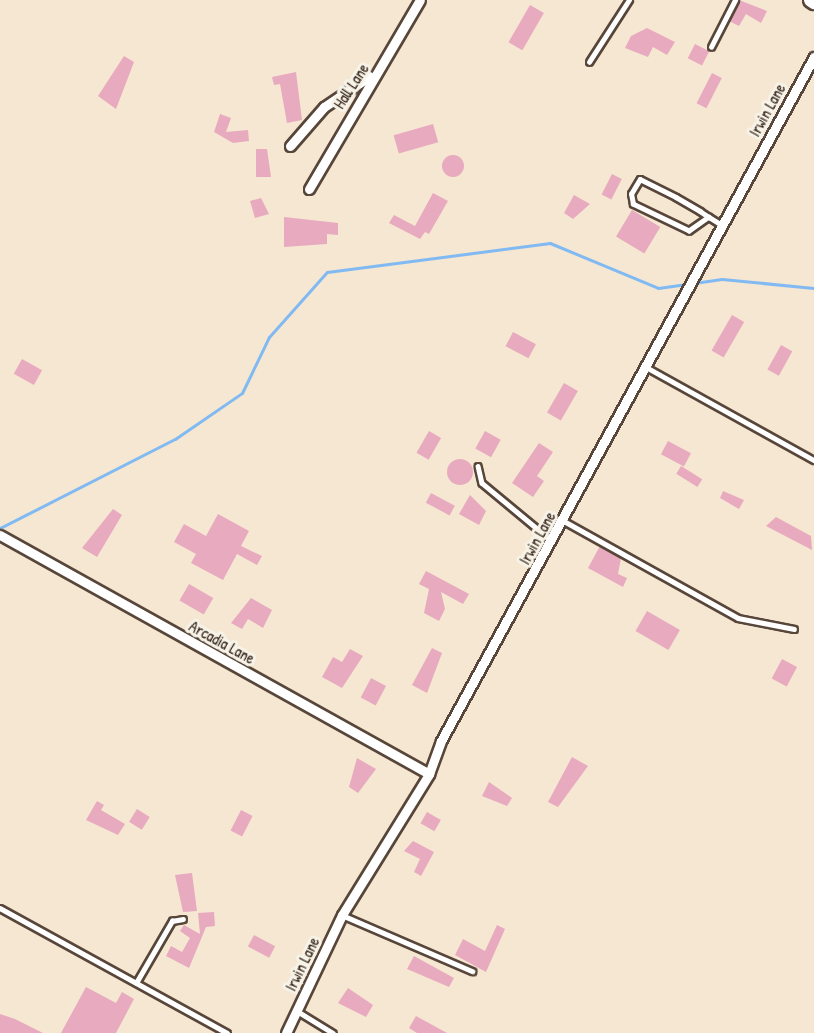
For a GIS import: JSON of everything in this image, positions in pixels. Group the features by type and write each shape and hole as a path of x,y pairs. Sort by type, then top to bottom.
{"street":[{"name":"Hall Lane","path":"309,189 420,0"},
{"name":"Irwin Lane","path":"286,1033 342,915 429,774 441,741 553,542 814,57"},
{"path":"291,146 324,107 377,72"},
{"name":"Arcadia Lane","path":"0,535 429,774"}],"lane":[{"path":"589,62 629,0"},
{"path":"711,47 735,0"},
{"path":"709,217 689,231 633,204 631,194 640,179 709,217 722,225"},
{"path":"646,367 814,460"},
{"path":"478,466 482,483 553,542"},
{"path":"564,521 738,618 794,629"},
{"path":"0,908 227,1033"},
{"path":"342,915 472,971"},
{"path":"136,983 172,921 183,919"},
{"path":"296,1011 333,1033"}],"building":[{"path":"739,0 767,11 761,23 746,14 739,26 729,21"},
{"path":"530,5 544,13 522,50 508,42"},
{"path":"647,28 675,42 667,55 653,47 648,57 625,48 631,36"},
{"path":"695,44 709,51 702,66 688,58"},
{"path":"124,56 134,62 116,109 98,96"},
{"path":"296,72 302,120 287,123 280,84 274,85 272,77"},
{"path":"712,73 722,78 706,108 697,103"},
{"path":"220,114 231,118 226,132 248,130 249,141 233,143 214,132"},
{"path":"433,124 438,142 399,154 394,135"},
{"path":"256,149 267,149 271,177 256,177"},
{"path":"453,155 461,158 464,166 461,174 453,177 445,174 442,166 445,158"},
{"path":"612,174 622,179 611,199 602,194"},
{"path":"433,193 448,201 429,234 425,232 420,239 389,223 394,215 415,226"},
{"path":"574,195 590,204 573,219 564,213"},
{"path":"261,198 269,214 255,218 250,201"},
{"path":"632,210 660,227 644,254 616,237"},
{"path":"284,217 338,223 338,235 327,234 327,244 284,247"},
{"path":"732,315 744,322 724,358 712,351"},
{"path":"513,332 536,344 528,358 505,346"},
{"path":"781,345 792,351 779,376 767,369"},
{"path":"22,359 42,370 34,385 14,374"},
{"path":"564,383 578,391 561,420 547,412"},
{"path":"429,431 441,438 429,460 416,453"},
{"path":"485,431 501,440 491,457 475,448"},
{"path":"668,441 691,453 684,466 661,454"},
{"path":"539,443 553,452 537,476 544,481 533,497 512,483"},
{"path":"460,459 469,463 473,472 469,481 460,485 451,481 447,472 451,463"},
{"path":"681,466 702,479 697,487 676,474"},
{"path":"723,491 744,500 739,509 720,498"},
{"path":"431,493 455,506 450,515 426,503"},
{"path":"470,495 486,511 479,525 459,514"},
{"path":"113,509 122,515 97,557 82,548"},
{"path":"218,514 249,531 241,546 262,556 257,565 237,554 223,580 191,563 196,554 174,542 184,524 206,536"},
{"path":"776,517 811,536 812,550 766,526"},
{"path":"600,546 621,558 618,574 627,578 623,587 588,568"},
{"path":"426,571 469,594 463,604 441,592 445,609 439,621 424,613 429,589 419,584"},
{"path":"189,584 213,598 204,614 180,600"},
{"path":"251,598 272,610 263,628 248,619 242,629 231,623"},
{"path":"647,611 680,630 668,650 636,631"},
{"path":"432,648 442,653 427,693 412,685"},
{"path":"350,649 363,656 342,688 322,677 333,657 342,662"},
{"path":"782,659 797,667 787,686 772,678"},
{"path":"371,678 386,686 376,705 361,697"},
{"path":"572,757 588,766 558,807 548,802"},
{"path":"357,758 376,769 358,793 349,787"},
{"path":"489,782 512,798 507,806 482,796"},
{"path":"97,801 104,805 101,810 125,824 118,835 86,820"},
{"path":"137,809 150,817 142,830 129,822"},
{"path":"241,810 253,816 242,836 231,830"},
{"path":"427,812 441,820 434,831 420,823"},
{"path":"413,841 434,852 421,876 414,872 420,859 404,851"},
{"path":"192,873 197,911 183,912 175,875"},
{"path":"214,912 215,926 206,927 189,968 166,956 171,946 182,952 190,938 180,931 184,925 200,934 198,913"},
{"path":"497,925 505,929 486,972 455,955 463,939 485,951"},
{"path":"254,935 275,946 269,958 248,946"},
{"path":"414,956 454,978 449,987 407,969"},
{"path":"86,987 116,1003 122,992 134,999 116,1033 61,1033"},
{"path":"348,988 373,1005 366,1017 338,1003"},
{"path":"0,1014 15,1019 43,1033 0,1033"},
{"path":"416,1016 447,1033 417,1033 409,1028"}],"waterway":[{"path":"0,528 175,439 242,393 269,337 327,272 550,243 658,288 687,284"},
{"path":"694,283 722,279 814,288"}]}
